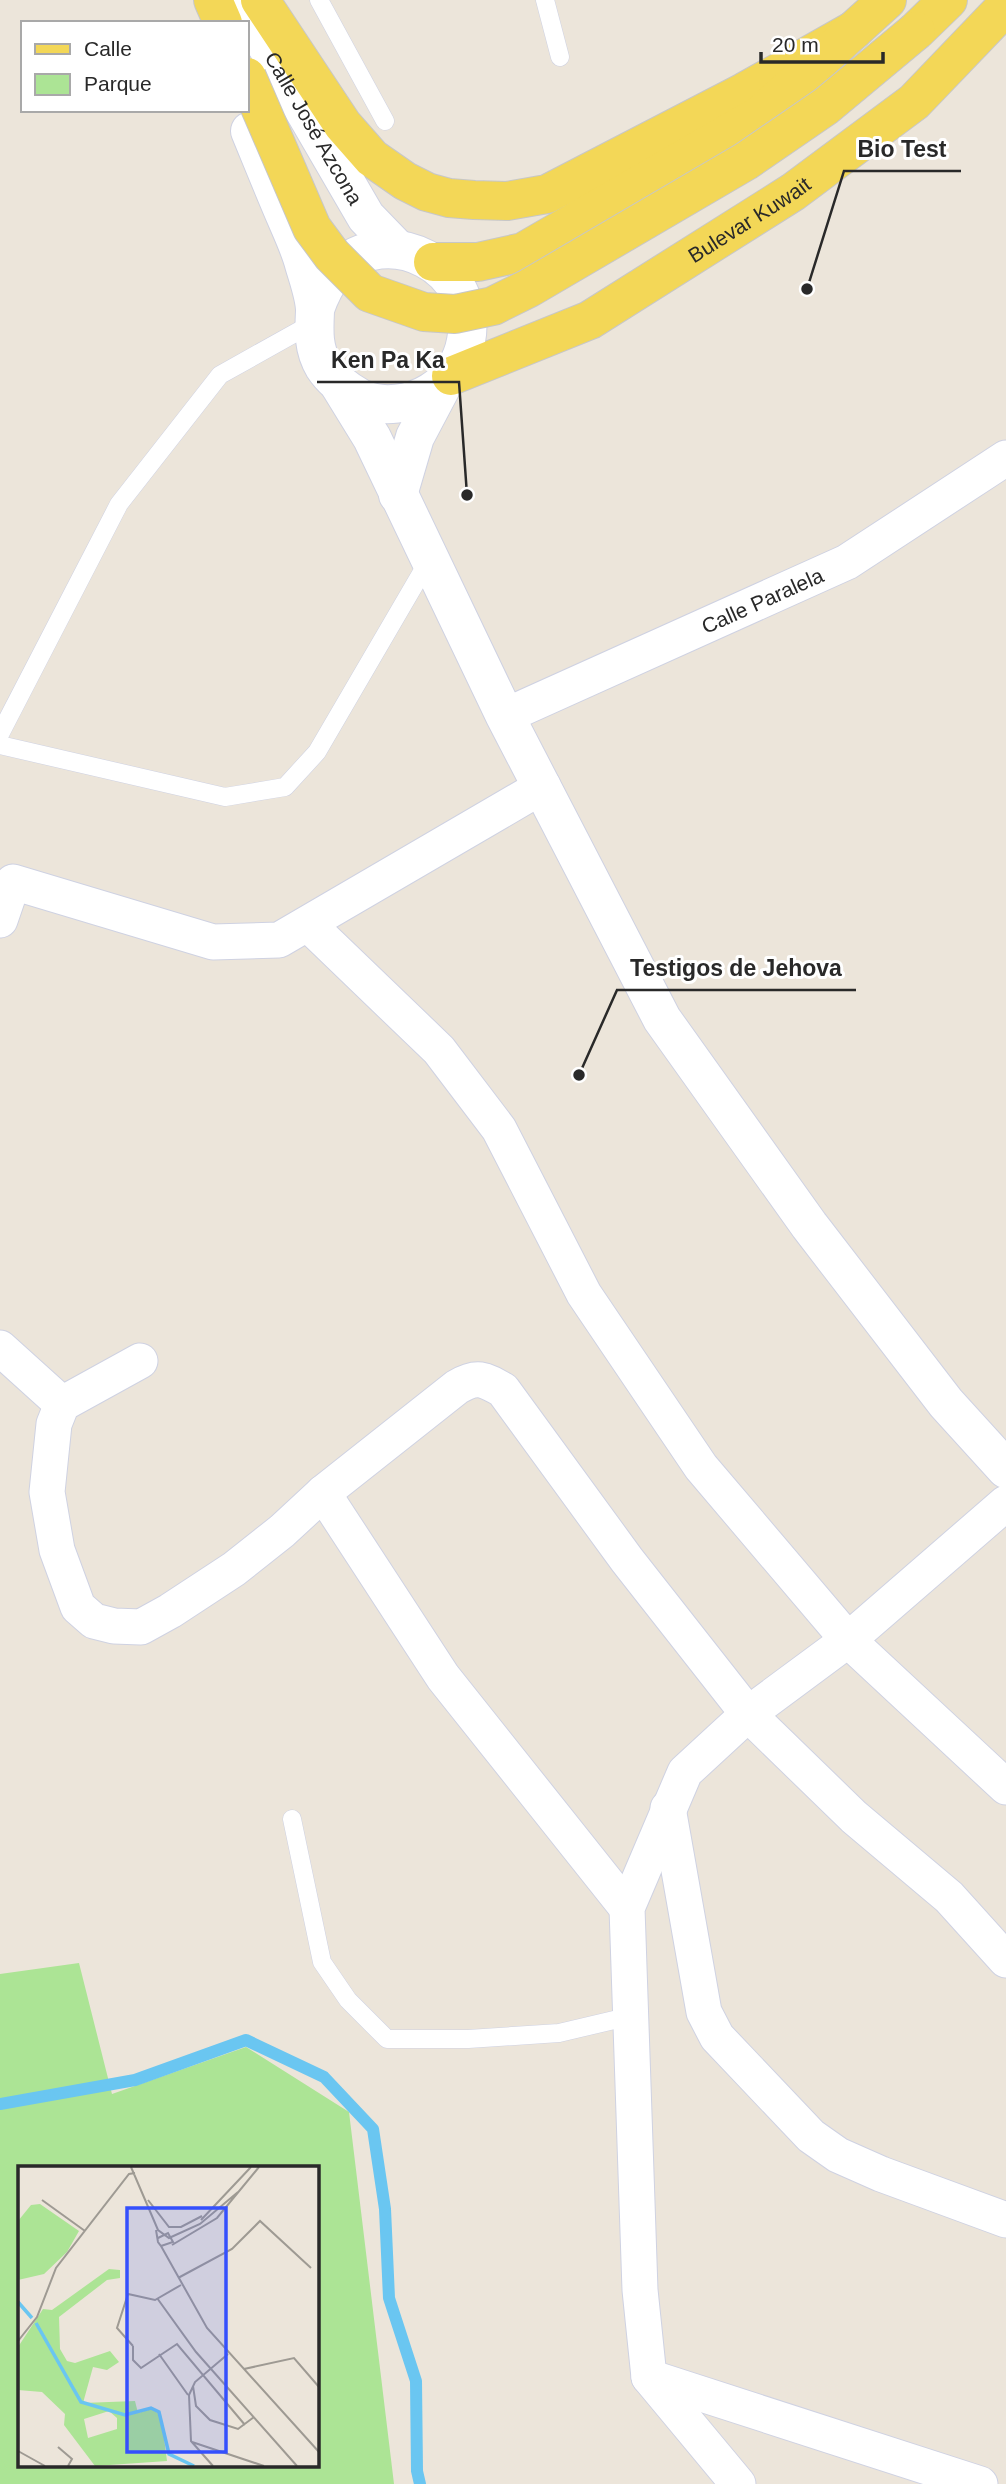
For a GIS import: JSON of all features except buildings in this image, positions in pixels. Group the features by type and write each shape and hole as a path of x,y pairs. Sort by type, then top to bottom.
{"main road":[{"path":"193,0 202,21"},
{"path":"213,0 222,21"},
{"name":"Calle José Azcona","path":"242,0 366,217 397,249"},
{"path":"260,0 343,125 372,158 405,181 427,192 449,198 507,201 547,194 744,92 853,30"},
{"path":"433,262 478,262 523,252 760,114 887,0"},
{"path":"248,79 313,228 332,255 370,293 424,312 455,314 493,306 529,288 746,161 826,106 948,0"},
{"name":"Bulevar Kuwait","path":"447,380 590,320 793,192 914,102 1006,6"},
{"path":"243,112 304,262 314,316 315,346 324,368 340,386 372,438 505,716 662,1019 809,1225 946,1403 1006,1469"},
{"path":"314,316 323,288 336,271 354,258 375,251 397,249 416,253 433,262 452,279 465,302 469,328 464,353 415,437 398,495"},
{"path":"340,386 364,400 392,405 420,399 447,380"}],"street":[{"name":"Calle Paralela","path":"505,716 847,562 1006,458"},
{"path":"0,920 13,881 213,942 279,940 543,786"},
{"path":"308,923 439,1050 499,1129 584,1293 694,1455 848,1640 1006,1787"},
{"path":"0,1348 62,1404"},
{"path":"140,1361 62,1404 54,1424 47,1492 57,1550 78,1607 94,1621 114,1626 141,1627 170,1611 234,1569 282,1531 323,1493 457,1387 471,1379 486,1380 503,1390 627,1560 748,1714 854,1817 949,1896 1006,1960"},
{"path":"323,1493 443,1677 627,1908"},
{"path":"738,2484 649,2377 640,2290 627,1908 685,1772 748,1714 848,1640 1006,1503"},
{"path":"668,1808 704,2012 717,2037 811,2136 838,2155 881,2174 1006,2220"},
{"path":"649,2377 980,2484"}],"lane":[{"path":"319,0 385,121"},
{"path":"545,0 560,57"},
{"path":"0,734 119,504 220,375 314,316"},
{"path":"0,745 225,797 285,787 317,752 429,560"},
{"path":"292,1819 322,1962 348,2000 387,2039 468,2039 559,2034 631,2017"}],"green space":[{"path":"79,1963 112,2094 246,2047 349,2112 394,2484 0,2484 0,1974"}],"waterway":[{"path":"0,2104 135,2080 246,2040 324,2077 373,2129 385,2209 389,2298 416,2381 417,2471 420,2484"}],"place":[{"name":"Bio Test","path":"807,289"},
{"name":"Ken Pa Ka","path":"467,495"},
{"name":"Testigos de Jehova","path":"579,1075"}]}
